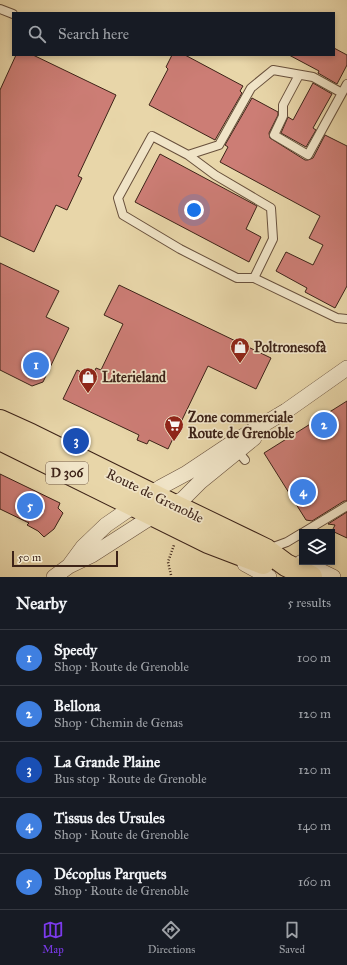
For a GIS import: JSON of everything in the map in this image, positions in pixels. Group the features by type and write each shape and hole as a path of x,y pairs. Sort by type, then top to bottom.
{"main road":[{"name":"Route de Grenoble","path":"0,421 58,448 143,500 164,511 266,550 286,565 311,577"},
{"name":"Route de Grenoble","path":"0,439 143,500"},
{"name":"Route de Grenoble","path":"164,511 208,542 263,563 293,577"}],"street":[{"path":"54,577 69,566 92,555 183,499 200,482 286,411 347,368"},
{"path":"69,566 83,547 106,525 162,487 187,473 238,452"},
{"name":"Route de Grenoble","path":"208,542 269,577"},
{"name":"Route de Grenoble","path":"266,550 282,553 333,577"}],"lane":[{"path":"0,9 12,14"},
{"path":"188,155 219,145 251,88 273,70 313,77 342,93"},
{"path":"299,75 283,105 283,116 274,135 308,155 347,84"},
{"path":"254,278 273,239 271,208 215,175 188,155 152,136 118,198 123,215 180,249 237,278 254,278 337,318 347,319"},
{"path":"310,529 347,506"},
{"path":"266,550 287,542 299,535"}],"path":[{"path":"170,575 168,562 176,541"}],"building":[{"path":"335,49 347,55 347,65 337,84 318,73 319,71 291,56 335,56"},
{"path":"16,56 35,56 116,95 78,176 82,178 67,210 56,205 34,252 0,236 0,90"},
{"path":"172,56 187,56 243,86 240,91 242,93 215,140 149,105 168,69 166,67"},
{"path":"313,83 332,94 313,128 316,130 306,147 281,133 288,117 293,120"},
{"path":"252,98 278,112 269,133 270,138 305,160 313,158 325,135 347,146 347,286 335,308 305,292 307,288 276,271 286,252 313,265 323,245 309,238 320,216 220,162 228,147 225,145"},
{"path":"160,154 257,206 246,229 261,237 249,262 135,202"},
{"path":"0,263 59,291 46,317 69,328 43,382 32,386 0,370"},
{"path":"119,285 271,358 256,389 208,366 168,449 149,440 147,444 137,440 139,435 63,399 77,370 92,377 96,368 101,370 123,324 104,315"},
{"path":"347,401 347,501 344,501 312,521 306,520 264,453"},
{"path":"0,474 60,503 58,508 63,513 54,529 44,537 38,531 27,525 29,523 0,509"},
{"path":"347,512 347,538 335,532 335,529 333,529 335,525 328,524"}],"place":[{"name":"Poltronesofà","path":"240,364"},
{"name":"Speedy","path":"36,365"},
{"name":"Literieland","path":"88,394"},
{"name":"Bellona","path":"324,425"},
{"name":"La Grande Plaine","path":"76,441"},
{"name":"Zone commerciale Route de Grenoble","path":"174,442"},
{"name":"Tissus des Ursules","path":"303,492"},
{"name":"Décoplus Parquets","path":"30,506"}]}
